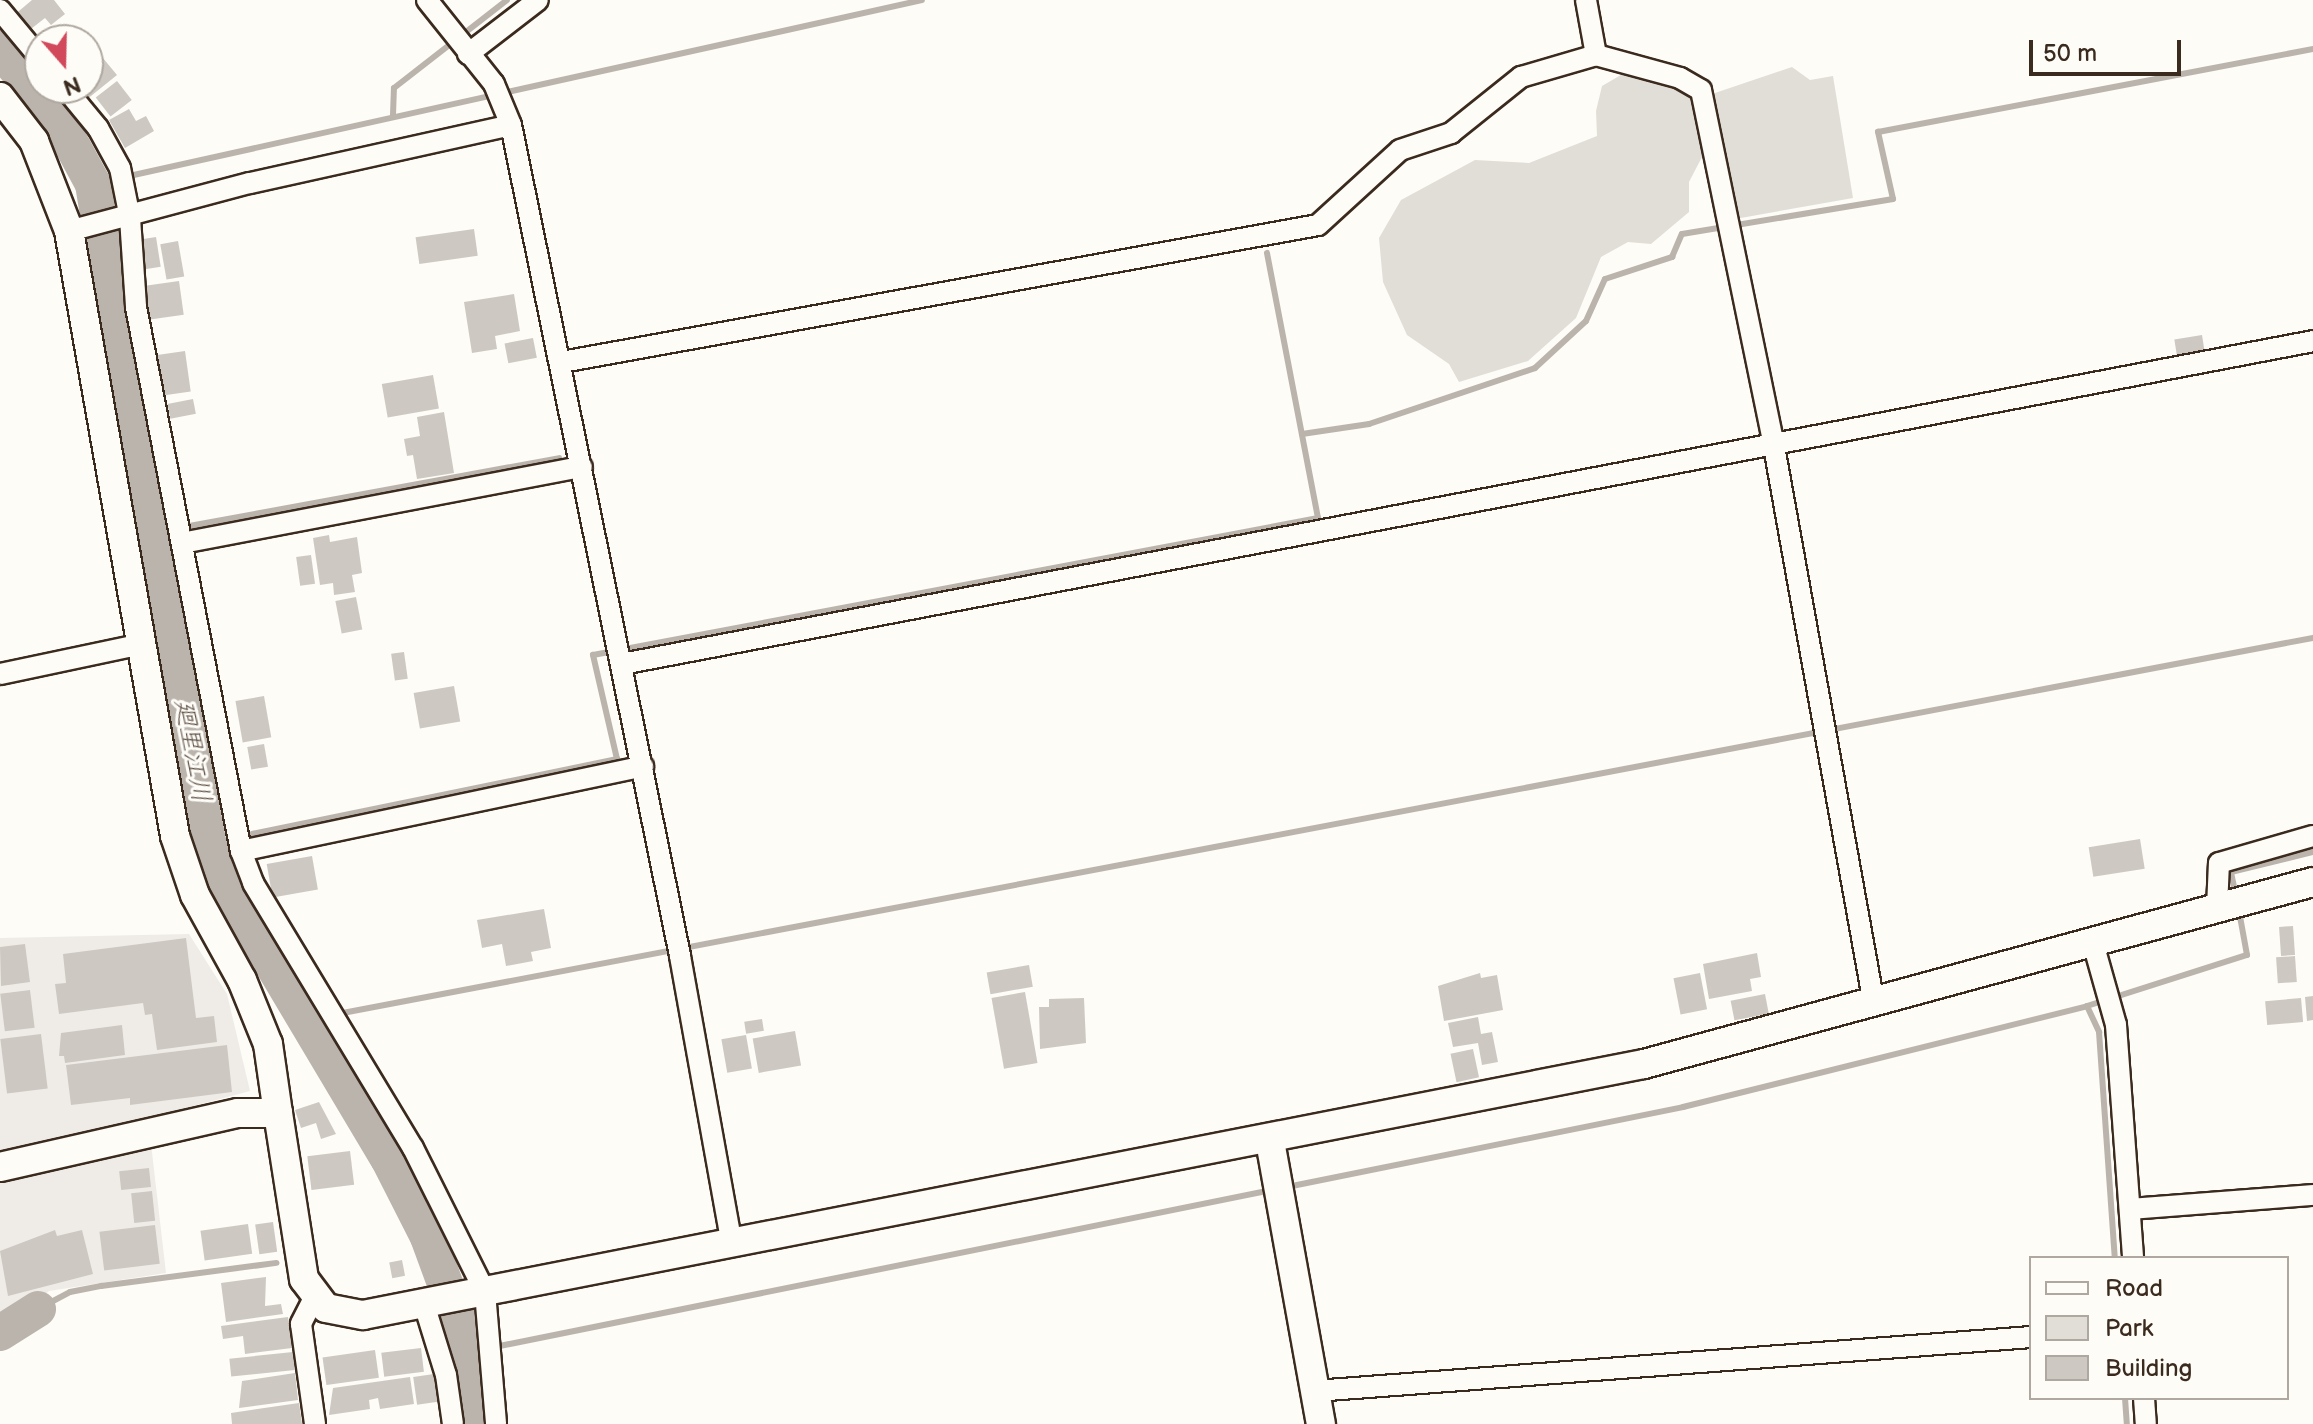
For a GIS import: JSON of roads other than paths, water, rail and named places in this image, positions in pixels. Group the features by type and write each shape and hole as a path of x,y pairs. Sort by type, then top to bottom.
{"street":[{"path":"427,0 494,84 508,117 562,362 643,766 732,1244"},
{"path":"461,44 538,0"},
{"path":"1586,0 1596,55"},
{"path":"0,10 24,39"},
{"path":"562,362 1318,225 1400,150 1451,133 1521,77 1596,55 1680,78 1701,90 1773,441 1874,1004"},
{"path":"78,104 98,128 121,176 136,307 241,851 253,883 413,1148 485,1292 496,1424"},
{"path":"3,107 34,141 75,229 175,836 195,895 242,980 268,1044 304,1279 314,1298 340,1314 424,1304 1270,1141 1644,1064 1874,1004 2313,882"},
{"path":"75,229 126,219 250,183 508,117"},
{"path":"620,654 2313,341"},
{"path":"180,533 582,467"},
{"path":"0,674 142,644"},
{"path":"241,851 643,766"},
{"path":"2230,904 2219,863 2313,836"},
{"path":"2093,943 2109,1001 2133,1256"},
{"path":"0,1167 238,1113 278,1113"},
{"path":"1270,1141 1321,1424"},
{"path":"2130,1209 2313,1195"},
{"path":"314,1298 301,1324 315,1424"},
{"path":"424,1304 446,1375 453,1424"},
{"path":"1315,1391 2029,1337"},
{"path":"2144,1400 2146,1424"}],"waterway":[{"path":"393,115 394,88 507,0"},
{"path":"93,184 922,0"},
{"name":"廻里江川","path":"0,49 59,121 93,184 151,533 209,845 219,875 388,1158 428,1237 470,1352 474,1424"},
{"path":"1302,434 1369,424 1535,368 1586,321 1605,279 1672,257 1682,234 1893,199 1878,132 2313,49"},
{"path":"252,834 617,759 593,655 1318,518 1267,253"},
{"path":"151,533 559,458"},
{"path":"306,1020 2313,638"},
{"path":"209,845 222,840"},
{"path":"2236,896 2231,872 2313,852"},
{"path":"1287,1187 1683,1107 2087,1006 2247,955 2239,911"},
{"path":"2087,1006 2099,1032 2115,1256"},
{"path":"470,1352 1272,1190"},
{"path":"38,1309 70,1292 101,1286 276,1263"},
{"path":"0,1333 38,1309"},
{"path":"2125,1400 2127,1424"}]}
